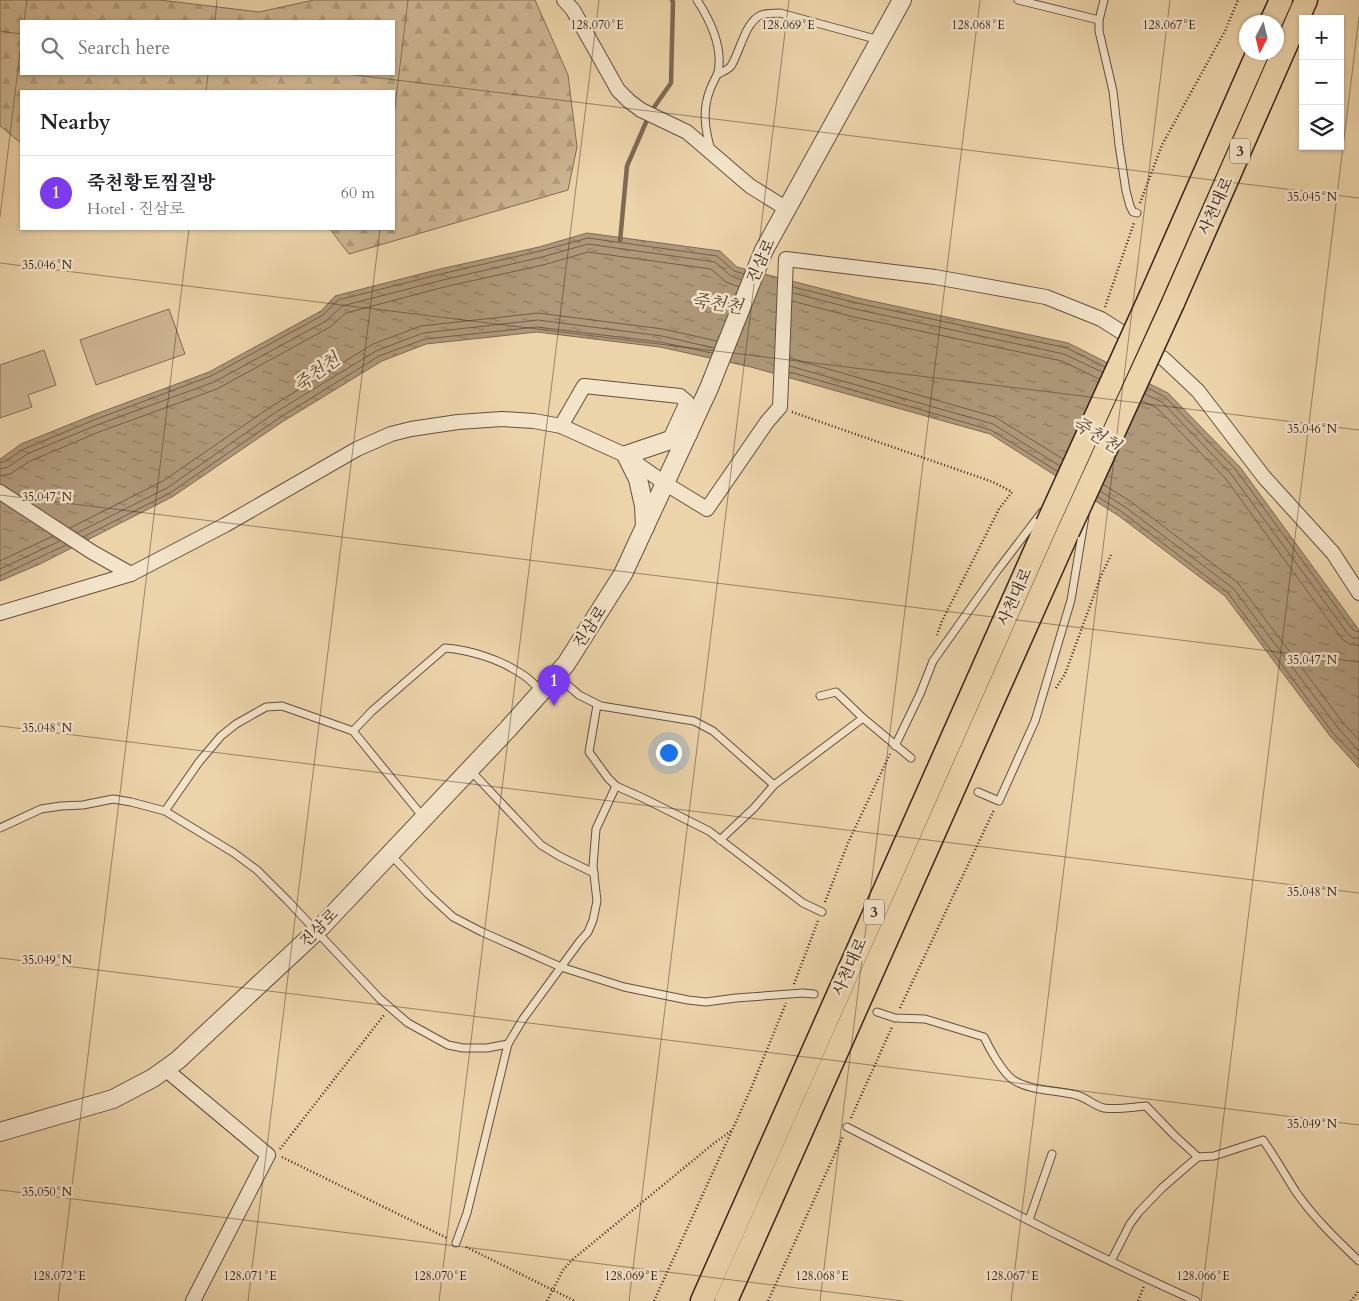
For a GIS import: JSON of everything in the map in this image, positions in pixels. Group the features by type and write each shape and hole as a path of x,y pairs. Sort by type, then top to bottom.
{"main road":[{"path":"1274,15 1281,0"},
{"name":"사천대로","path":"726,1301 1068,532 1173,303 1306,0"},
{"name":"사천대로","path":"702,1301 1254,60"}],"street":[{"path":"564,0 574,10 618,90 641,110 687,132 750,186 787,209"},
{"name":"진삼로","path":"0,1132 113,1099 153,1078 178,1060 316,932 470,770 556,675 579,645 623,574 709,388 762,255 902,0"},
{"path":"762,255 934,277 1046,297 1101,319 1164,359 1198,392 1264,477 1333,553 1359,593"},
{"path":"0,613 131,574 225,525 357,449 391,434 458,422 502,419 534,421 561,426 626,455 666,484 707,508 767,422 780,407 786,259"},
{"path":"561,426 584,386 680,396 687,402 669,441"},
{"path":"626,455 688,434"},
{"path":"626,455 638,479 644,506 645,527"},
{"path":"0,492 92,552 131,574"},
{"path":"166,1069 271,1156 193,1301"}],"lane":[{"path":"697,0 709,23 718,50 718,74 710,90 705,113 705,126 713,155"},
{"path":"1018,0 1099,20"},
{"path":"1104,0 1099,20 1099,31 1114,91 1126,191 1130,206 1133,212 1137,213"},
{"path":"718,74 730,66 755,20 760,16 770,13 780,13 812,21 880,41"},
{"path":"894,746 920,694 933,661 997,571 1068,478"},
{"path":"978,792 998,801 1035,721 1071,600 1090,486"},
{"path":"353,731 445,648 459,649 496,661 521,673 541,691"},
{"path":"556,675 579,695 597,704 616,710 694,721 713,731 774,785"},
{"path":"820,696 836,692 894,746 911,758"},
{"path":"597,704 589,752 616,786 709,831 803,904 822,912"},
{"path":"165,811 199,762 221,736 236,724 266,707 282,706 353,731 424,818"},
{"path":"720,840 754,808 774,785 863,718"},
{"path":"470,770 542,845 559,856 594,873"},
{"path":"456,1243 467,1213 508,1044 523,1019 588,932 593,920 597,901 594,873 596,829 616,786"},
{"path":"0,828 41,809 60,806 83,806 113,799 165,811 257,870 390,1007 408,1022 448,1045 463,1048 487,1048 508,1044"},
{"path":"390,854 453,917 561,967 624,987 706,1002 736,998 814,994"},
{"path":"877,1012 895,1018 925,1019 984,1037 1012,1079 1026,1086 1060,1090 1084,1097 1101,1107 1116,1109 1146,1106 1198,1157"},
{"path":"847,1126 1029,1220 1147,1279 1196,1301"},
{"path":"1111,1261 1130,1224 1139,1212 1162,1188 1198,1157 1214,1156 1263,1140 1309,1209 1359,1261"},
{"path":"1029,1220 1052,1154"}],"path":[{"path":"1101,319 1162,145 1225,31 1238,0"},
{"path":"1055,690 1065,674 1110,554"},
{"path":"768,1301 895,1018 998,801"},
{"path":"271,1156 390,1007"},
{"path":"547,1301 563,1270 572,1260 731,1131 654,1301"},
{"path":"271,1156 285,1158 575,1301"},
{"path":"1138,1301 1147,1279"},
{"path":"1351,1301 1359,1290"}],"green space":[{"path":"0,0 160,0 259,12 314,0 535,0 568,75 577,147 568,190 349,254 331,230 395,230 395,90 20,90 20,142 0,126"},
{"path":"169,309 185,354 96,385 80,340"},
{"path":"44,350 56,385 28,395 32,407 0,418 0,365"}],"water":[{"name":"죽천천","path":"587,233 720,251 737,267 858,298 1068,343 1168,393 1240,467 1359,630 1359,768 1330,736 1225,596 1119,516 990,434 751,367 660,347 537,332 426,344 382,361 282,422 172,497 40,564 0,581 0,459 21,444 209,372 321,311 335,296 440,269 539,247"}],"waterway":[{"path":"620,241 627,166 650,113 671,83 672,0"}],"place":[{"name":"죽천황토찜질방","path":"554,706"}]}
